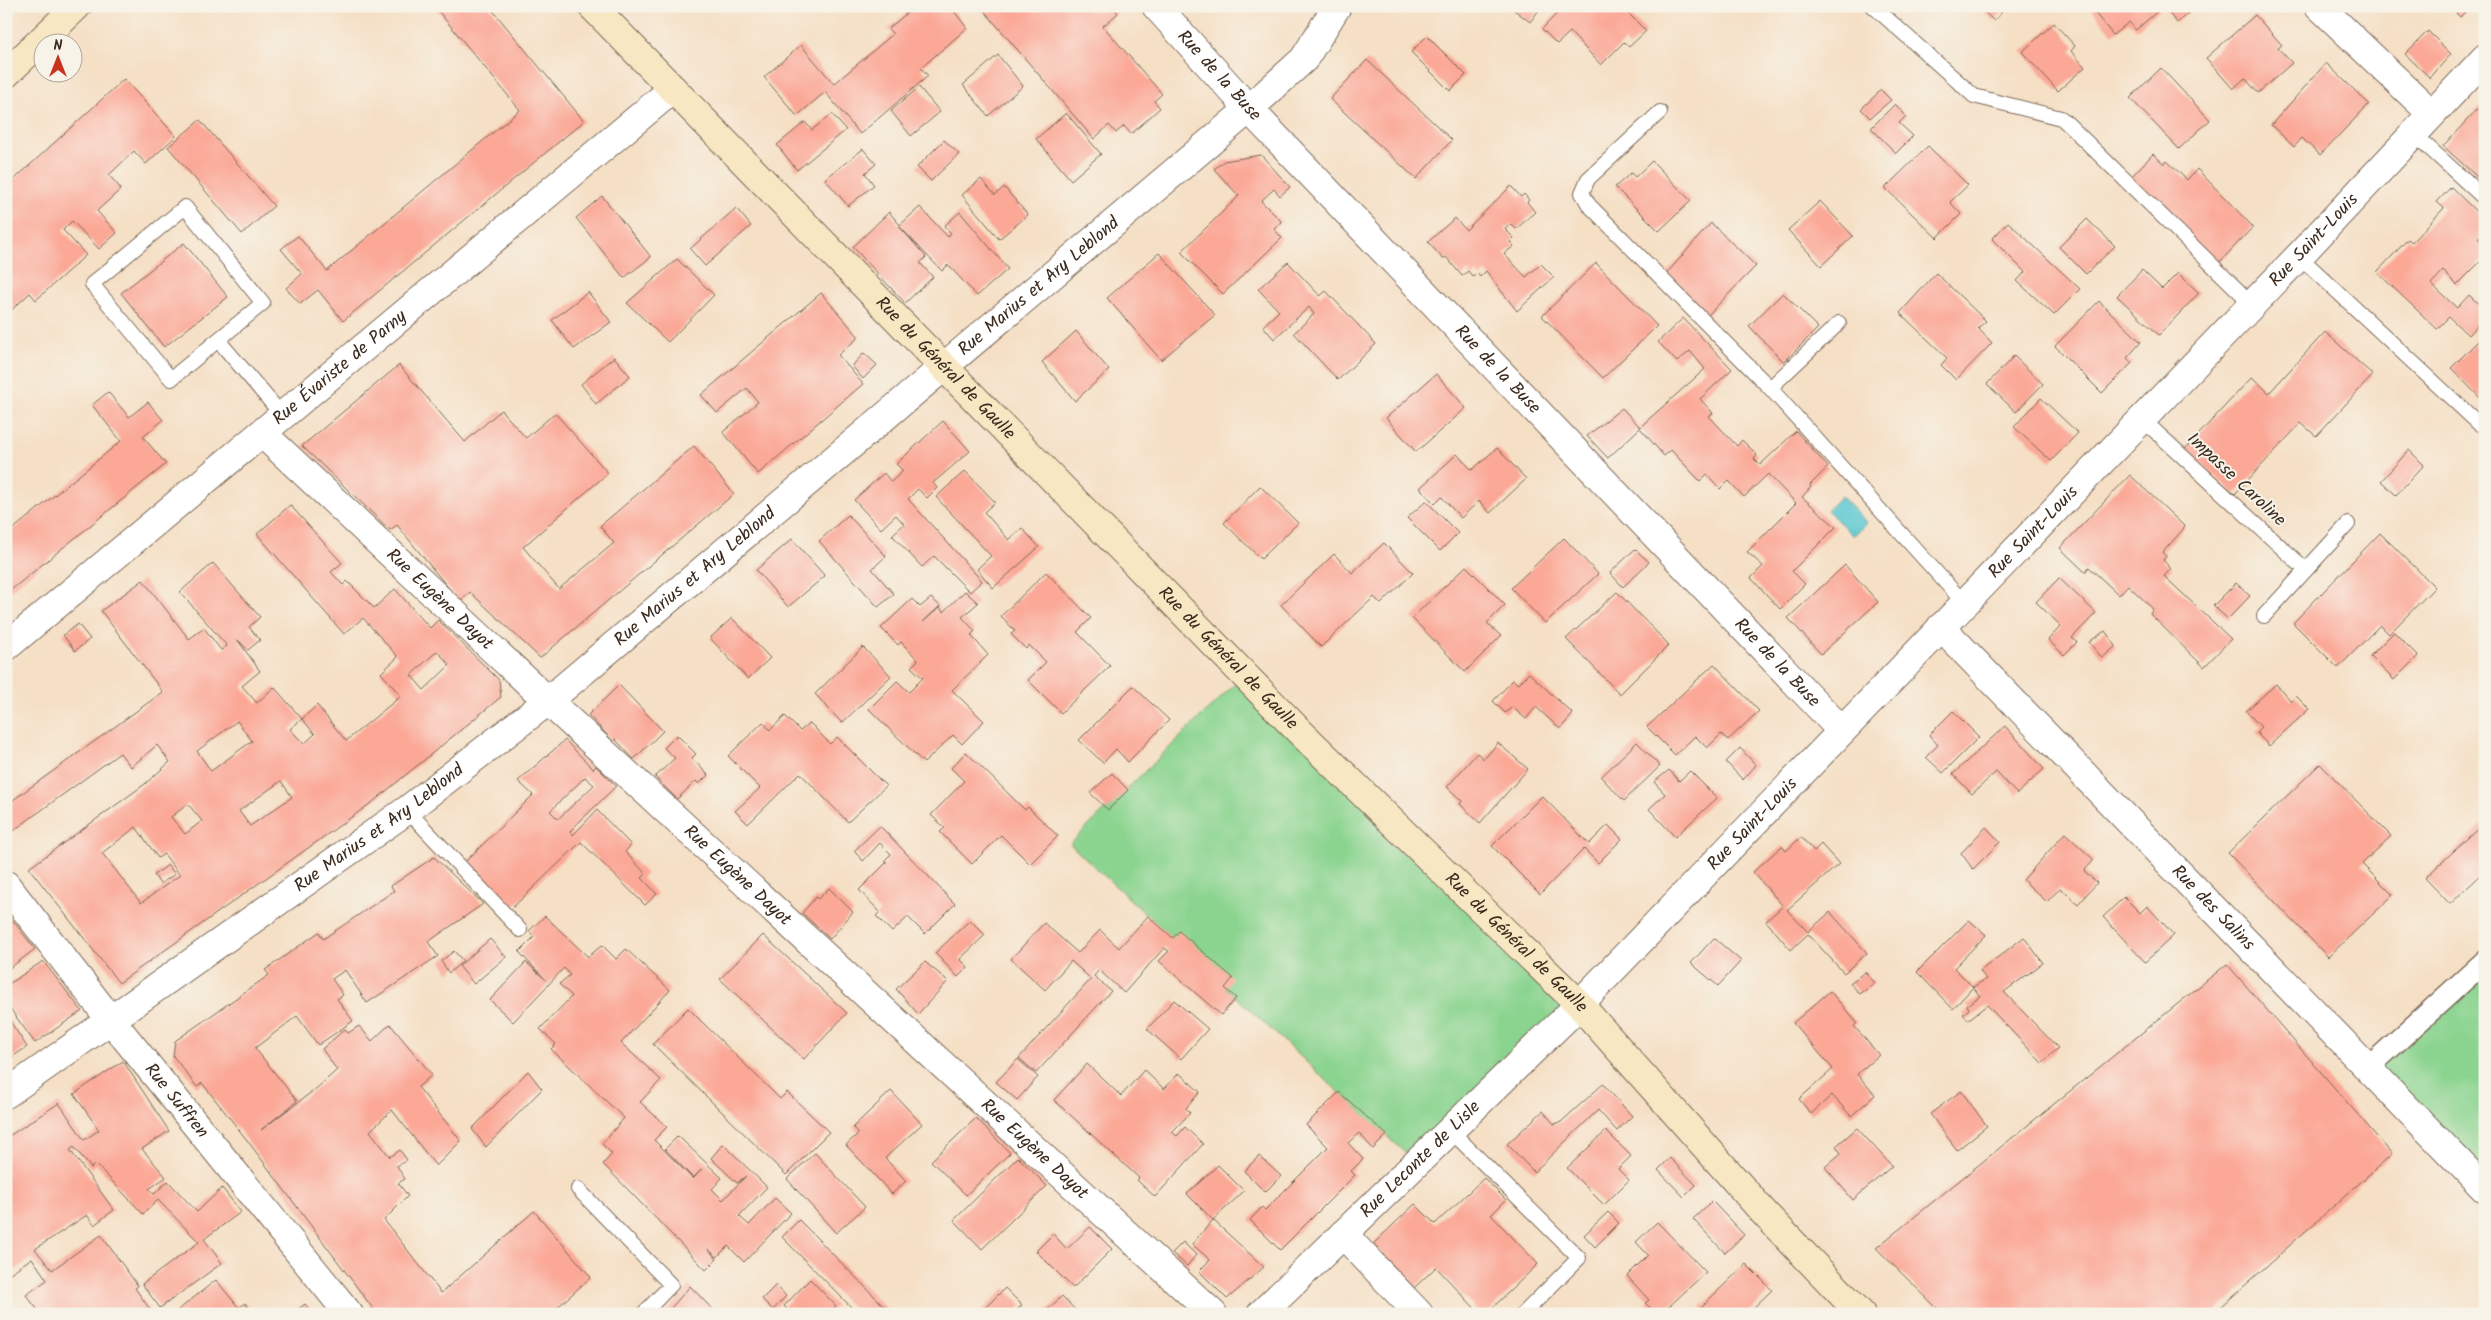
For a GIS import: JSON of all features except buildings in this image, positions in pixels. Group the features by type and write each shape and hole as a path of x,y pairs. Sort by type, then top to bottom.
{"main road":[{"path":"6,74 77,6"},
{"name":"Rue du Général de Gaulle","path":"592,6 1296,728 1579,1004 1766,1215 1860,1314"}],"street":[{"name":"Rue de la Buse","path":"1156,6 1249,109 1841,730"},
{"name":"Rue Marius et Ary Leblond","path":"6,1094 406,810 548,701 1249,109 1304,59 1337,6"},
{"path":"2319,6 2432,114"},
{"name":"Rue Saint-Louis","path":"1579,1004 2299,256 2485,58"},
{"name":"Rue Évariste de Parny","path":"6,647 263,434 282,415 673,89"},
{"name":"Rue Eugène Dayot","path":"263,434 548,701 1213,1314"},
{"name":"Rue des Salins","path":"1941,627 2485,1189"},
{"name":"Rue Suffren","path":"6,885 110,1019 349,1314"},
{"path":"2369,1068 2485,961"},
{"name":"Rue Leconte de Lisle","path":"1261,1314 1579,1004"},
{"path":"1343,1234 1419,1314"}],"lane":[{"path":"1873,6 1974,96 2061,118 2252,304"},
{"path":"1660,112 1588,179 1582,193 1589,205 1770,388 1964,603"},
{"path":"2414,134 2485,199"},
{"path":"184,207 263,303 218,340 171,379 92,284 184,207"},
{"path":"2299,256 2479,424"},
{"path":"1770,388 1839,323"},
{"path":"218,340 282,415"},
{"name":"Impasse Caroline","path":"2142,419 2306,570"},
{"path":"2264,616 2348,524"},
{"path":"406,810 520,930"},
{"path":"1450,1130 1579,1258 1523,1314"},
{"path":"578,1188 671,1285 643,1314"}],"green space":[{"path":"1244,675 1579,1004 1416,1163 1070,844"},
{"path":"2485,961 2485,1189 2369,1067"}],"water":[{"path":"1841,496 1867,523 1853,536 1827,510"}]}
